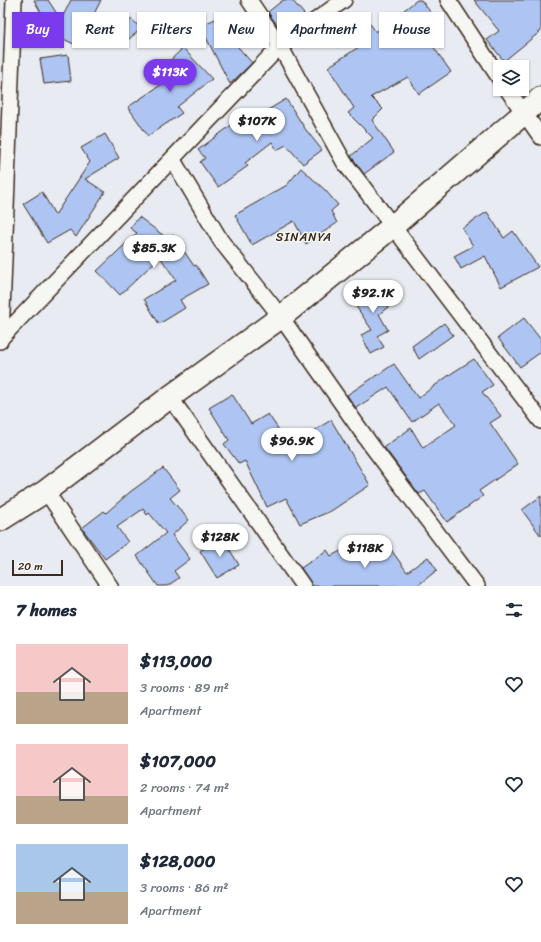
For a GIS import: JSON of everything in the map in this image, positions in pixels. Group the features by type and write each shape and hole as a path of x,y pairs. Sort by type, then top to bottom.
{"highway":[{"path":"0,520 46,490 170,397 281,317 393,226 541,98"}],"street":[{"path":"1,340 14,0"},
{"path":"249,0 277,42"},
{"path":"327,12 344,0"},
{"path":"448,0 493,68"},
{"path":"1,340 278,48"},
{"path":"281,48 344,162 541,421"},
{"path":"512,96 541,137"},
{"path":"173,160 221,241 281,317 371,445 477,586"},
{"path":"170,397 303,586"},
{"path":"46,490 110,586"}],"building":[{"path":"34,0 48,0 56,12 41,12"},
{"path":"71,0 101,0 95,12 72,12 72,43 64,39 64,14"},
{"path":"283,0 292,0 302,12 277,12 277,25 268,12"},
{"path":"417,0 421,0 430,12 402,12"},
{"path":"474,0 541,0 541,31 505,60 503,60 487,40 499,31"},
{"path":"132,19 137,25 137,32 129,39 129,22"},
{"path":"214,20 214,48 239,48 252,63 230,84 206,38 206,23"},
{"path":"371,25 376,32 379,30 379,48 434,48 451,72 419,94 408,77 371,97 383,109 372,120 394,152 364,174 351,156 373,138 348,113 354,108 328,67 357,48 371,48"},
{"path":"183,48 212,79 177,107 182,113 148,136 128,107 168,80 159,71"},
{"path":"68,55 71,81 44,84 40,59"},
{"path":"286,99 306,130 322,150 303,164 286,145 277,150 272,142 245,163 248,166 218,187 200,162 205,158 198,150 245,115 250,121"},
{"path":"105,134 119,158 85,179 105,192 76,237 70,230 47,243 23,204 42,192 55,215 90,162 81,148"},
{"path":"301,168 325,190 338,205 331,211 337,223 306,244 294,221 252,245 235,215 287,185"},
{"path":"487,212 504,238 513,231 538,267 501,287 485,256 461,269 454,256 473,246 462,228"},
{"path":"139,217 168,239 173,235 194,266 196,265 208,284 180,300 185,308 159,324 144,299 176,280 160,257 120,295 97,271 137,233 130,228"},
{"path":"375,281 392,304 379,314 388,330 377,336 384,347 371,354 361,335 372,330 351,299"},
{"path":"524,318 541,340 541,352 520,367 498,338"},
{"path":"444,323 453,335 419,359 412,346"},
{"path":"474,359 493,385 482,392 501,416 490,423 518,464 479,491 483,496 447,522 425,491 419,494 384,447 411,428 423,448 456,425 439,403 412,422 388,387 356,408 347,395 394,364 418,398"},
{"path":"232,394 251,424 268,414 290,446 331,420 370,485 331,511 300,524 286,498 267,507 245,461 239,464 224,444 229,440 209,408"},
{"path":"163,468 180,490 170,498 189,520 172,535 190,559 174,571 179,578 167,586 158,586 137,556 166,533 149,513 147,515 143,509 117,527 128,542 105,559 82,528 104,511 106,513 130,492"},
{"path":"541,496 541,536 522,510"},
{"path":"222,537 239,565 217,578 200,551"},
{"path":"384,540 407,572 428,557 437,570 417,586 313,586 301,568 327,550 331,556 354,544 359,556"}],"district":[{"name":"SINANYA","path":"304,237"}]}
